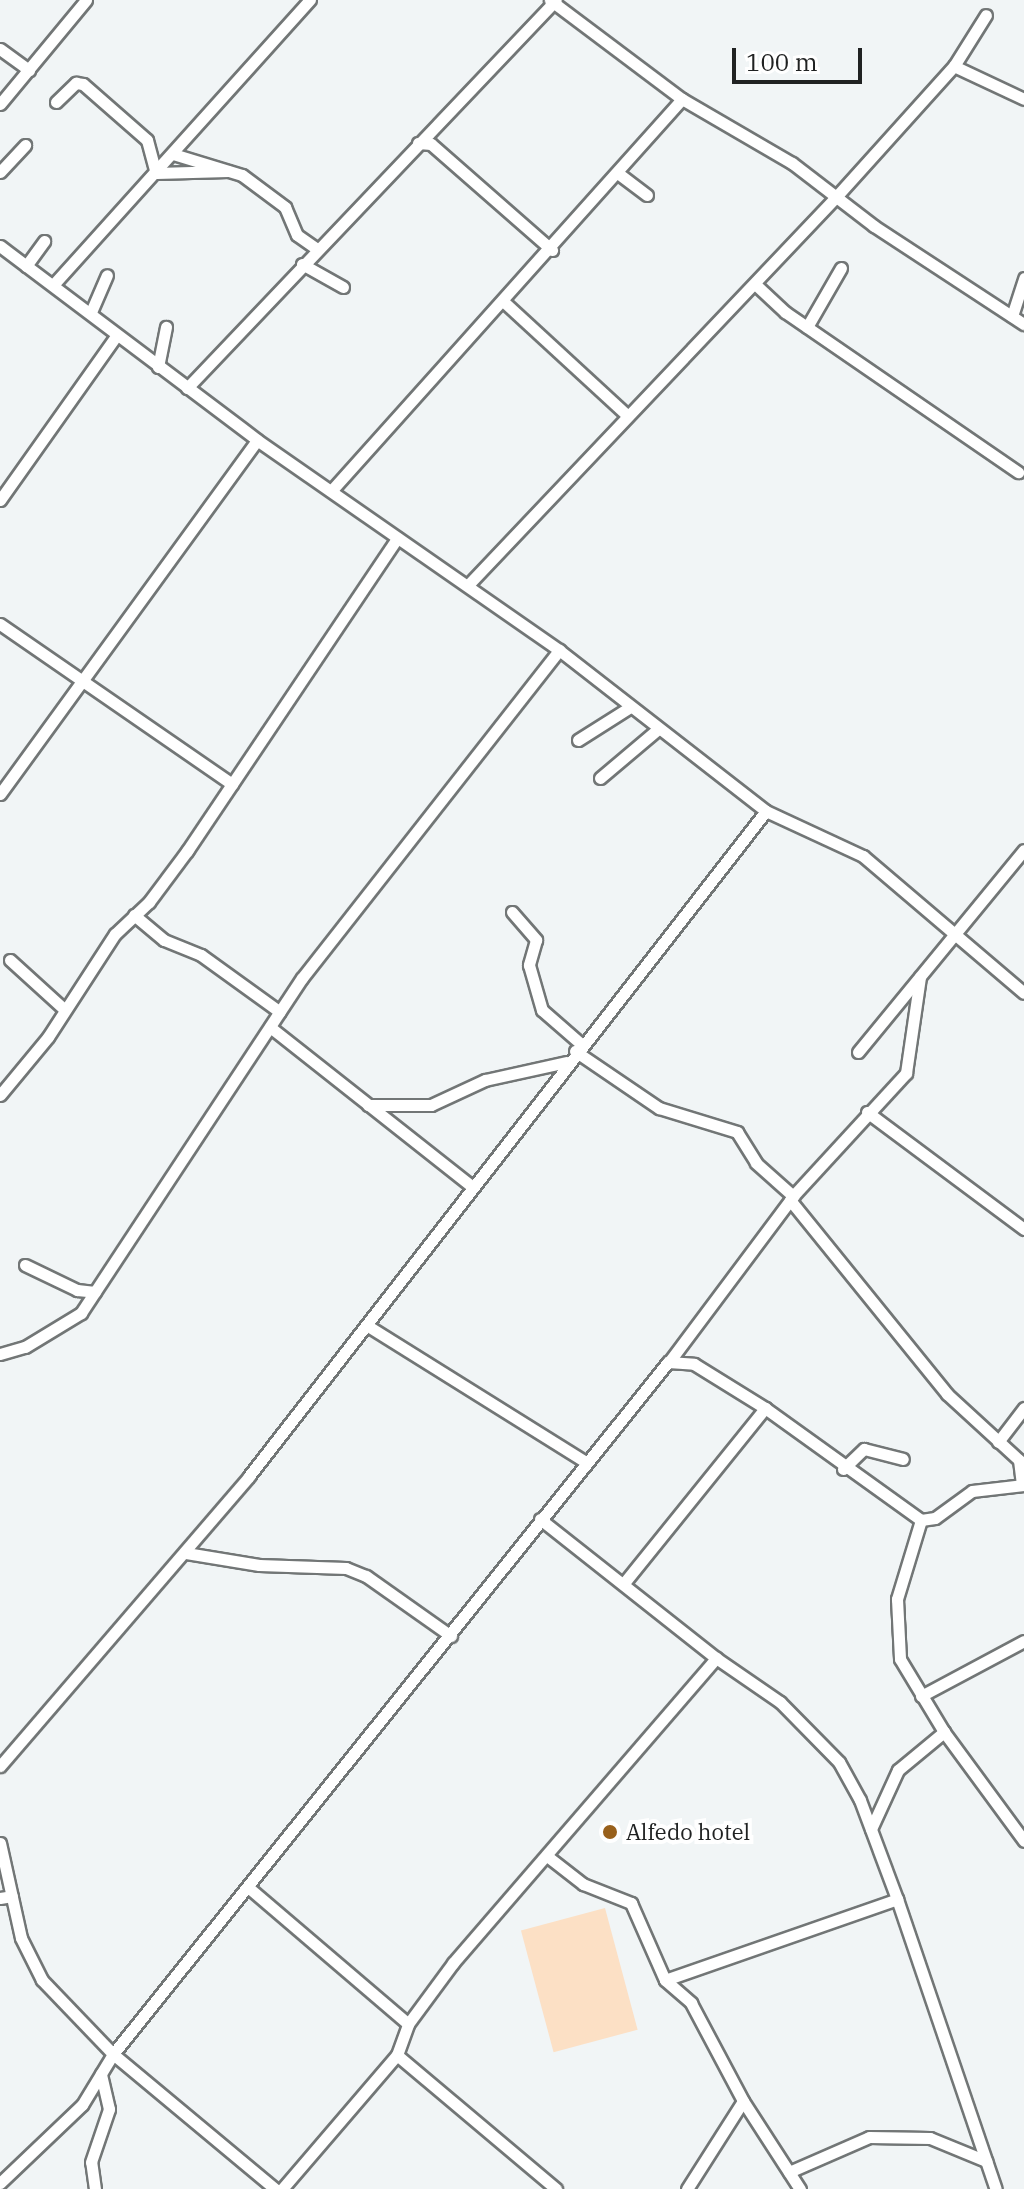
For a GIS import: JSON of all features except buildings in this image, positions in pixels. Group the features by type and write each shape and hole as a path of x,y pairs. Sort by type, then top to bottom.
{"street":[{"path":"0,104 86,0"},
{"path":"53,285 310,0"},
{"path":"187,388 553,1 682,99 792,163 835,198 1024,324"},
{"path":"468,585 835,198 954,66 986,15"},
{"path":"0,49 29,70"},
{"path":"954,66 1024,99"},
{"path":"56,102 76,83 83,84 147,140 156,173"},
{"path":"331,491 552,250 682,99"},
{"path":"418,143 431,144 552,250"},
{"path":"0,172 25,145"},
{"path":"173,154 228,171 285,207 297,235 317,249"},
{"path":"156,173 228,171"},
{"path":"619,174 647,195"},
{"path":"26,266 44,241"},
{"path":"0,246 257,440 559,650 766,811 863,856 1024,993"},
{"path":"302,264 343,287"},
{"path":"807,327 841,268"},
{"path":"91,312 107,275"},
{"path":"1012,316 1024,278"},
{"path":"755,284 807,327 1018,472"},
{"path":"504,302 628,416"},
{"path":"158,367 166,327"},
{"path":"0,500 117,335"},
{"path":"0,794 257,440"},
{"path":"0,1095 65,1010 115,934 159,890 397,538"},
{"path":"0,624 81,683 232,784"},
{"path":"0,1354 25,1347 81,1313 280,1012 559,650"},
{"path":"578,740 630,707"},
{"path":"600,778 658,729"},
{"path":"0,1766 186,1553 368,1326 566,1062 766,811"},
{"path":"858,1052 1024,850"},
{"path":"512,912 536,940 529,965 542,1010 578,1048 659,1108 737,1132 756,1163 792,1198 947,1394 1022,1464 1023,1485 972,1491 935,1518 921,1520 843,1469 765,1408 694,1364 668,1362"},
{"path":"134,915 164,940 201,955 280,1012"},
{"path":"10,960 65,1010"},
{"path":"0,2183 82,2105 113,2054 451,1636 540,1519 668,1362 792,1198 867,1112 906,1073 920,977"},
{"path":"270,1027 471,1186"},
{"path":"367,1105 427,1105 485,1080 566,1062"},
{"path":"867,1112 1024,1229"},
{"path":"25,1265 77,1290 95,1292"},
{"path":"368,1326 587,1463"},
{"path":"624,1583 765,1408"},
{"path":"998,1442 1024,1408"},
{"path":"843,1469 864,1449 903,1459"},
{"path":"540,1519 716,1658 780,1702 824,1742 860,1800 996,2189"},
{"path":"921,1520 897,1599 900,1659 944,1732 1024,1841"},
{"path":"186,1553 259,1565 346,1568 366,1576 451,1636"},
{"path":"921,1696 1024,1641"},
{"path":"282,2189 397,2055 408,2024 453,1963 716,1658"},
{"path":"871,1829 898,1770 944,1732"},
{"path":"0,1843 6,1897 34,1969 113,2054 275,2189"},
{"path":"547,1856 583,1884 631,1903 665,1980 691,2003 743,2101 800,2189"},
{"path":"249,1888 408,2024"},
{"path":"665,1980 897,1899"},
{"path":"397,2055 556,2189"},
{"path":"95,2189 91,2162 109,2109 101,2074"},
{"path":"687,2189 743,2101"},
{"path":"789,2172 869,2137 930,2138 986,2161"}],"shaded area":[{"path":"605,1908 638,2030 554,2052 521,1931"}],"place":[{"name":"Alfedo hotel","path":"610,1832"}]}
